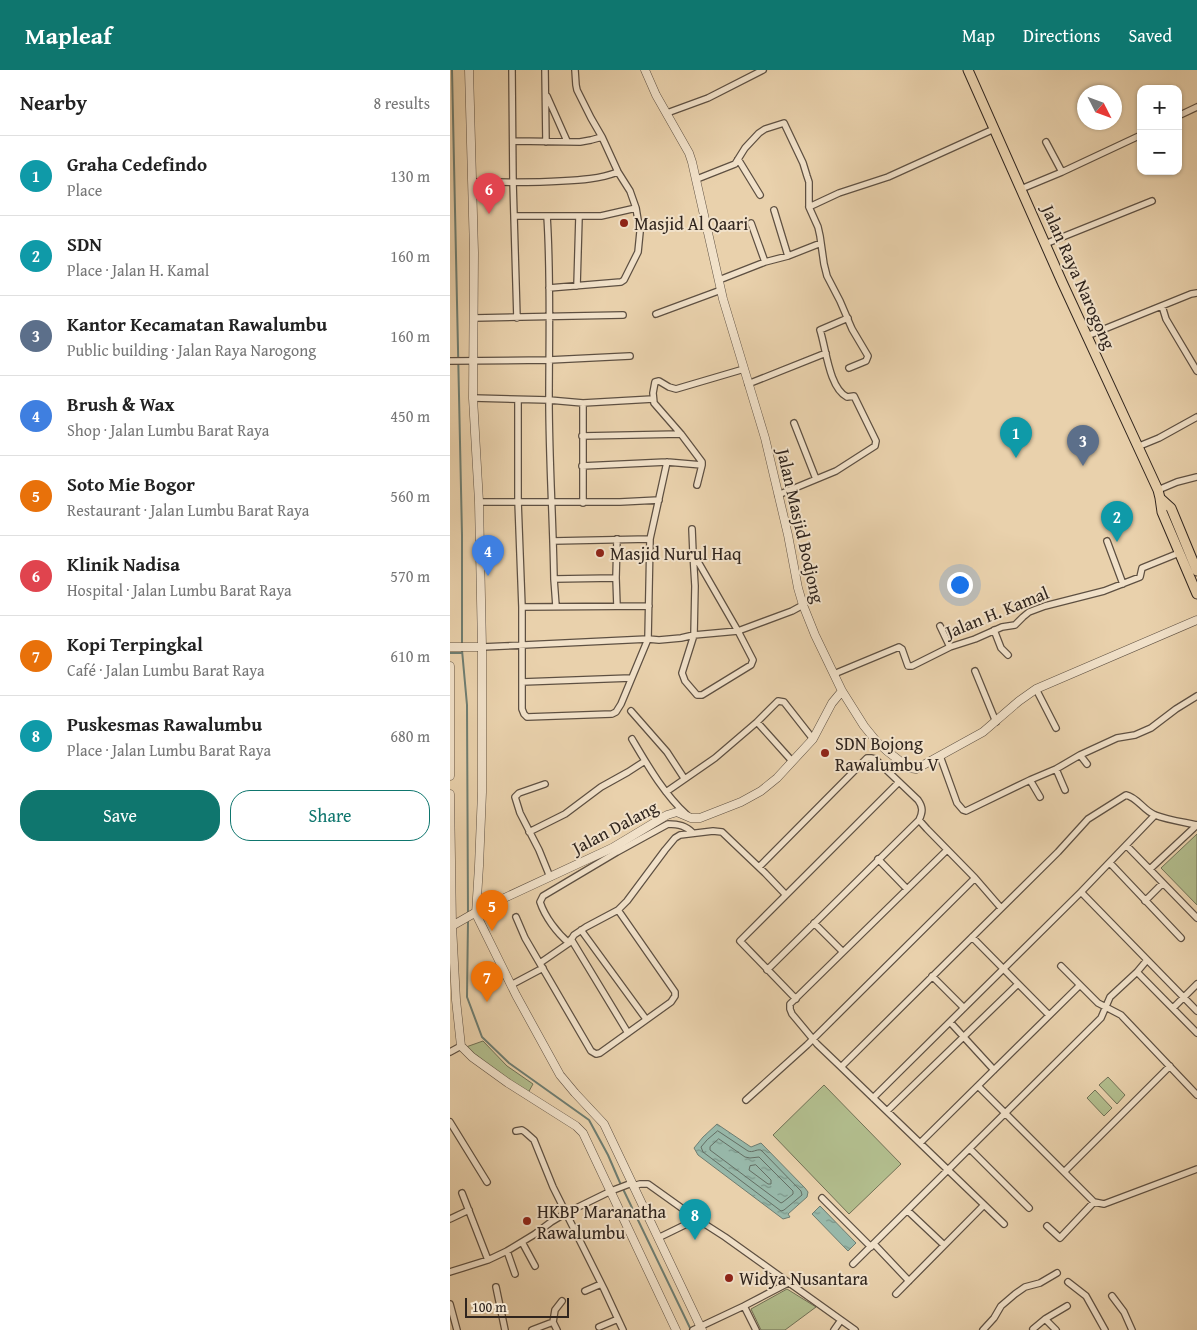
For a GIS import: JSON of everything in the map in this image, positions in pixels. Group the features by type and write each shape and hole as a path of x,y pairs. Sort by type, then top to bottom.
{"main road":[{"name":"Jalan Raya Narogong","path":"968,70 1137,447 1159,494 1171,508 1197,571"},
{"name":"Jalan Raya Narogong","path":"1159,494 1162,512 1197,594"}],"street":[{"path":"469,70 473,182 474,318 470,360 479,502 482,792 479,866 473,915 560,1075 604,1124 658,1238 698,1329 788,1283"},
{"path":"512,70 517,318"},
{"path":"545,70 546,142"},
{"path":"549,288 621,282 627,275 638,252 640,232 636,208 630,192 577,90 575,70"},
{"name":"Jalan Masjid Bodjong","path":"645,70 656,95 689,153 697,179 721,290 765,438 803,605 842,691 869,733 877,742 909,768 916,769 983,732 1036,689 1197,620"},
{"path":"667,113 708,98 764,70"},
{"path":"546,93 568,141"},
{"path":"1182,114 1197,107"},
{"path":"697,179 735,164 744,148 761,131 784,123 806,169 809,182 809,207 818,227 827,276 868,357 866,361 849,368"},
{"path":"809,207 839,193 888,177 994,129"},
{"path":"513,141 580,142 602,137"},
{"path":"1022,189 1137,137"},
{"path":"1046,142 1062,172"},
{"path":"738,159 760,195"},
{"path":"473,182 537,183 592,179 618,172"},
{"path":"1045,244 1152,201"},
{"path":"514,216 601,216 636,208"},
{"path":"774,210 788,256"},
{"path":"548,216 549,400 556,606"},
{"path":"578,286 579,217"},
{"path":"751,223 765,262"},
{"path":"719,280 821,243"},
{"path":"656,314 721,290"},
{"path":"1087,336 1197,293"},
{"path":"1162,306 1166,319 1197,371"},
{"path":"474,318 623,315"},
{"path":"778,495 842,467 875,446 876,442 854,396 847,397 838,390 820,330 848,318"},
{"path":"748,384 826,354"},
{"path":"451,361 549,363 630,356"},
{"path":"697,485 702,465 701,460 654,403 654,385 656,381 659,381 676,389 744,369"},
{"path":"473,398 583,403 653,399"},
{"path":"518,400 522,709 527,717 612,714 616,712 648,639 650,539 667,462"},
{"path":"583,403 583,503"},
{"path":"1137,447 1159,438 1197,417"},
{"path":"794,423 816,479"},
{"path":"582,436 681,434"},
{"path":"582,466 667,462 702,465"},
{"path":"1159,494 1177,482 1197,477"},
{"path":"479,502 583,503 659,500"},
{"path":"692,529 694,635 682,673 684,681 697,695 702,695 751,665 753,660 693,553"},
{"path":"617,539 617,606"},
{"path":"554,541 650,539"},
{"path":"1107,541 1122,584"},
{"name":"Jalan H. Kamal","path":"834,674 898,647 902,649 908,666 910,666 950,647 1002,627 1015,625 1029,612 1104,591 1140,577 1142,568 1179,553"},
{"path":"554,579 616,578"},
{"path":"453,647 681,638 738,631 803,605"},
{"path":"522,607 649,606"},
{"path":"940,626 950,647"},
{"path":"994,630 1001,648 1008,654"},
{"path":"450,666 450,776"},
{"path":"975,671 996,722"},
{"path":"522,682 631,678"},
{"path":"1036,689 1056,728"},
{"name":"Jalan Dalang","path":"451,927 485,907 612,848 667,815 677,812 690,818 700,818 741,802 761,791 813,739 832,703 842,691"},
{"path":"940,756 957,803 966,811 1117,738 1135,735 1151,728 1197,696"},
{"path":"666,792 715,758 757,722 778,700 782,701 813,739"},
{"path":"631,711 668,752 684,778"},
{"path":"757,722 792,761"},
{"path":"632,739 666,792 690,818"},
{"path":"1080,755 1087,764"},
{"path":"759,867 867,758 875,759 922,806 919,820 767,970"},
{"path":"529,832 565,814 601,787 645,761"},
{"path":"1056,769 1065,790"},
{"path":"1030,780 1040,797"},
{"path":"796,999 740,941 899,782"},
{"path":"545,784 519,793 515,797 520,814 539,850 550,877"},
{"path":"450,794 451,927 461,1046 472,1057 493,1072 576,1126 583,1133 612,1190 676,1330"},
{"path":"841,1067 1058,852 1088,819 1126,795 1155,815 1197,825"},
{"path":"873,1098 1110,863 1155,815"},
{"path":"919,820 1001,908"},
{"path":"628,1033 570,941 560,937 540,902 543,896 668,824 687,827 693,833"},
{"path":"1150,869 1197,825"},
{"path":"511,985 542,966 581,930 618,910 675,838 680,835 713,831 722,832 786,895"},
{"path":"1126,845 1197,918"},
{"path":"947,850 790,1004 790,1009 792,1014 813,1038 841,1067 1004,1224"},
{"path":"878,859 907,889"},
{"path":"1110,863 1181,938"},
{"path":"746,1100 813,1038 975,878"},
{"path":"1146,900 1163,883"},
{"path":"1081,892 1197,1011"},
{"path":"516,916 525,938 593,1053 596,1054 671,1002 675,996 675,992 618,910"},
{"path":"814,923 843,952"},
{"path":"581,930 646,1019"},
{"path":"972,937 1049,1015"},
{"path":"853,1264 1101,1018 1110,997 1147,960"},
{"path":"1061,966 1098,1003 1121,1015 1197,1095"},
{"path":"1137,972 1197,1033"},
{"path":"932,976 964,1008"},
{"path":"887,1111 1018,984"},
{"path":"1173,1008 1197,984"},
{"path":"920,1143 1080,985"},
{"path":"950,1022 994,1070"},
{"path":"450,1052 461,1046"},
{"path":"1064,1172 1170,1066"},
{"path":"978,1086 1094,1202 1104,1204 1197,1169"},
{"path":"450,1122 487,1182"},
{"path":"516,1132 522,1130 534,1140 553,1187 623,1330"},
{"path":"970,1149 1029,1208"},
{"path":"450,1272 488,1260 507,1251 566,1213 612,1190 631,1184 648,1184 855,1330"},
{"path":"462,1194 488,1260"},
{"path":"822,1198 909,1281"},
{"path":"1047,1226 1060,1238 1094,1202"},
{"path":"896,1294 984,1205"},
{"path":"450,1218 469,1210"},
{"path":"908,1211 944,1245"},
{"path":"658,1238 698,1219"},
{"path":"522,1242 535,1266"},
{"path":"507,1251 515,1274"},
{"path":"983,1330 994,1318 1001,1306 1014,1294 1057,1273"},
{"path":"1068,1282 1086,1296 1105,1330"},
{"path":"585,1291 601,1284"},
{"path":"496,1287 506,1330"},
{"path":"1112,1296 1124,1312 1132,1330"},
{"path":"557,1330 553,1322 556,1310 562,1301"},
{"path":"450,1304 457,1330"},
{"path":"744,1306 756,1330"},
{"path":"1033,1329 1045,1318 1067,1306"},
{"path":"1045,1318 1056,1330"},
{"path":"599,1327 618,1319"},
{"path":"834,1330 842,1320"},
{"path":"532,1330 553,1322"}],"green space":[{"path":"1197,834 1197,905 1161,868"},
{"path":"483,1041 507,1066 533,1084 528,1093 466,1047"},
{"path":"1108,1077 1125,1095 1117,1104 1099,1085"},
{"path":"824,1085 901,1164 849,1214 773,1135"},
{"path":"1095,1090 1112,1108 1104,1116 1087,1098"},
{"path":"787,1289 816,1307 785,1330 761,1330 751,1309"}],"water":[{"path":"717,1124 751,1147 761,1143 805,1188 808,1192 807,1197 788,1214 790,1217 783,1219 698,1155 694,1148"},
{"path":"820,1206 856,1243 848,1251 812,1214"}],"waterway":[{"path":"452,70 462,535 462,645"},
{"path":"462,650 467,705 468,915"},
{"path":"450,653 462,653"},
{"path":"468,920 467,997 482,1037 509,1063 589,1120 608,1155 621,1185"},
{"path":"623,1189 691,1330"}],"place":[{"name":"Klinik Nadisa","path":"489,214"},
{"name":"Masjid Al Qaari","path":"624,223"},
{"name":"Graha Cedefindo","path":"1016,458"},
{"name":"Kantor Kecamatan Rawalumbu","path":"1083,466"},
{"name":"SDN","path":"1117,542"},
{"name":"Masjid Nurul Haq","path":"600,553"},
{"name":"Brush & Wax","path":"488,576"},
{"name":"SDN Bojong Rawalumbu V","path":"825,753"},
{"name":"Soto Mie Bogor","path":"492,931"},
{"name":"Kopi Terpingkal","path":"487,1002"},
{"name":"HKBP Maranatha Rawalumbu","path":"527,1221"},
{"name":"Puskesmas Rawalumbu","path":"695,1240"},
{"name":"Widya Nusantara","path":"729,1278"}]}
